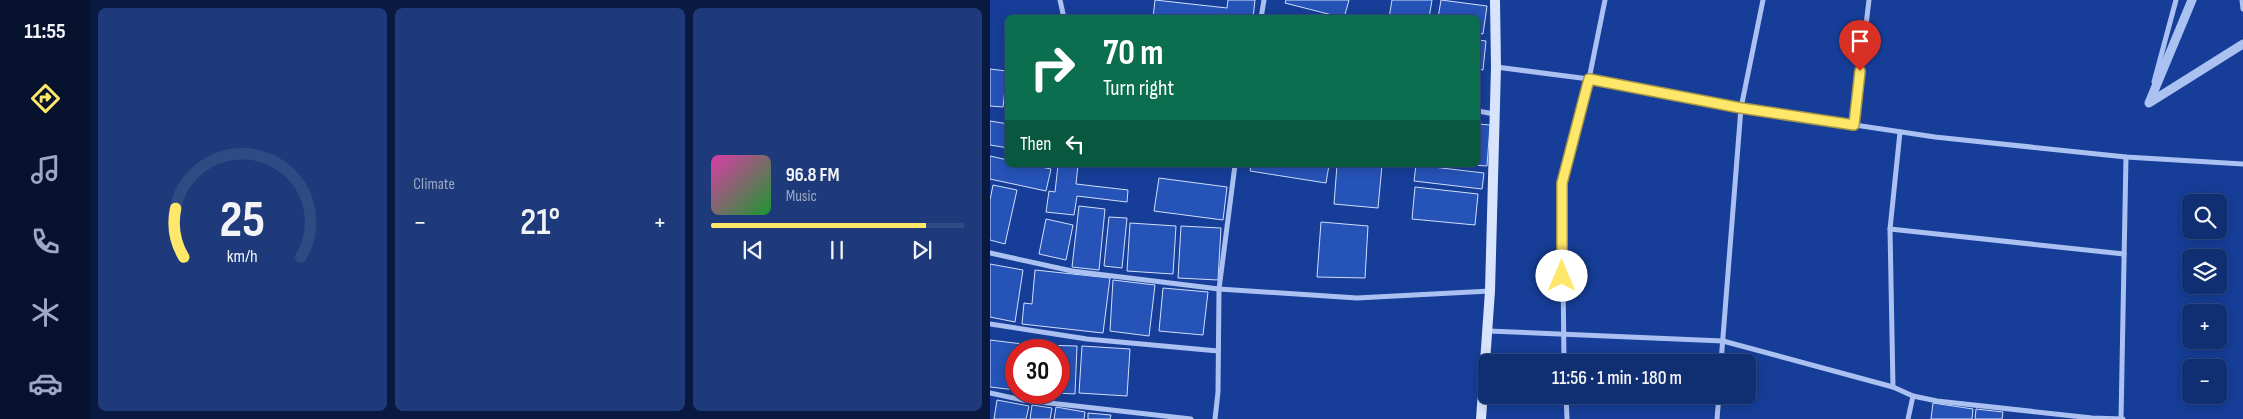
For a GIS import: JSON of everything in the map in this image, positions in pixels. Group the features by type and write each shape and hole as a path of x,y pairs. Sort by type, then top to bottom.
{"main road":[{"path":"1482,419 1490,291 1496,67 1495,0"}],"street":[{"path":"1060,0 1063,15"},
{"path":"1261,15 1264,0"},
{"path":"1563,354 1562,183 1589,79 1605,0"},
{"path":"1722,354 1741,108 1763,0"},
{"path":"1854,125 1869,0"},
{"path":"2148,103 2176,0"},
{"path":"2148,103 2192,0"},
{"path":"2242,0 2243,9"},
{"path":"2148,103 2243,44"},
{"path":"1496,67 1589,79 1741,108 1900,132 2126,157 2243,164"},
{"path":"1480,111 1494,114"},
{"path":"1893,387 1890,229 1900,132"},
{"path":"1488,331 1723,340 1893,387 1913,396 1937,401 2054,417 2122,419 2126,157"},
{"path":"1215,419 1218,392 1219,289 1235,167"},
{"path":"1890,229 2124,254"},
{"path":"990,253 1072,271 1219,289 1357,298 1490,291"},
{"path":"990,324 1088,339 1218,351"},
{"path":"990,393 1023,400 1191,419"},
{"path":"1908,419 1913,396"},
{"path":"1566,404 1567,419"},
{"path":"1718,419 1719,404"}],"building":[{"path":"1155,0 1227,8 1228,0 1255,0 1253,15 1153,15"},
{"path":"1286,0 1349,0 1345,15 1332,15 1285,3"},
{"path":"1392,0 1432,0 1430,15 1390,15"},
{"path":"1441,0 1487,6 1483,34 1480,33 1480,15 1438,15"},
{"path":"1480,40 1486,41 1483,70 1480,69"},
{"path":"990,69 1005,71 1003,107 990,106"},
{"path":"990,121 1005,124 1005,148 990,145"},
{"path":"1480,124 1490,125 1487,166 1480,166"},
{"path":"990,156 1005,159 1005,167 1041,167 1051,169 1046,191 990,179"},
{"path":"1058,167 1078,167 1076,184 1128,190 1127,202 1077,196 1074,215 1046,212 1049,191 1055,192"},
{"path":"1251,167 1329,167 1326,183 1250,171"},
{"path":"1337,167 1382,167 1378,208 1334,204"},
{"path":"1416,167 1433,167 1484,173 1482,189 1414,181"},
{"path":"1159,178 1227,187 1223,220 1154,211"},
{"path":"993,185 1017,190 1005,244 990,240 990,200"},
{"path":"1415,187 1478,194 1475,225 1412,219"},
{"path":"1079,206 1105,209 1099,270 1072,267"},
{"path":"1109,217 1127,218 1122,268 1104,266"},
{"path":"1046,219 1073,225 1066,260 1039,254"},
{"path":"1321,222 1368,226 1365,278 1317,277"},
{"path":"1130,223 1176,226 1173,274 1127,271"},
{"path":"1181,226 1221,228 1218,280 1178,278"},
{"path":"990,264 1023,270 1015,322 990,317"},
{"path":"1035,270 1110,278 1103,333 1022,324 1024,303 1032,304"},
{"path":"1113,280 1155,285 1149,336 1110,331"},
{"path":"1163,288 1208,292 1203,335 1159,331"},
{"path":"990,340 1005,342 1005,389 990,387"},
{"path":"1070,346 1077,346 1075,394 1070,394"},
{"path":"1082,346 1130,349 1127,396 1079,393"},
{"path":"997,400 1005,402 1005,404 1029,406 1026,419 994,419"},
{"path":"1933,403 1973,409 1972,419 1931,419"},
{"path":"1032,405 1052,408 1050,419 1030,419"},
{"path":"1056,407 1085,412 1084,419 1054,419"},
{"path":"1976,409 2003,412 2002,419 1975,419"},
{"path":"1088,413 1111,415 1110,419 1088,419"}],"route":[{"path":"1562,276 1562,183 1589,79 1741,108 1854,125 1860,71"}]}
